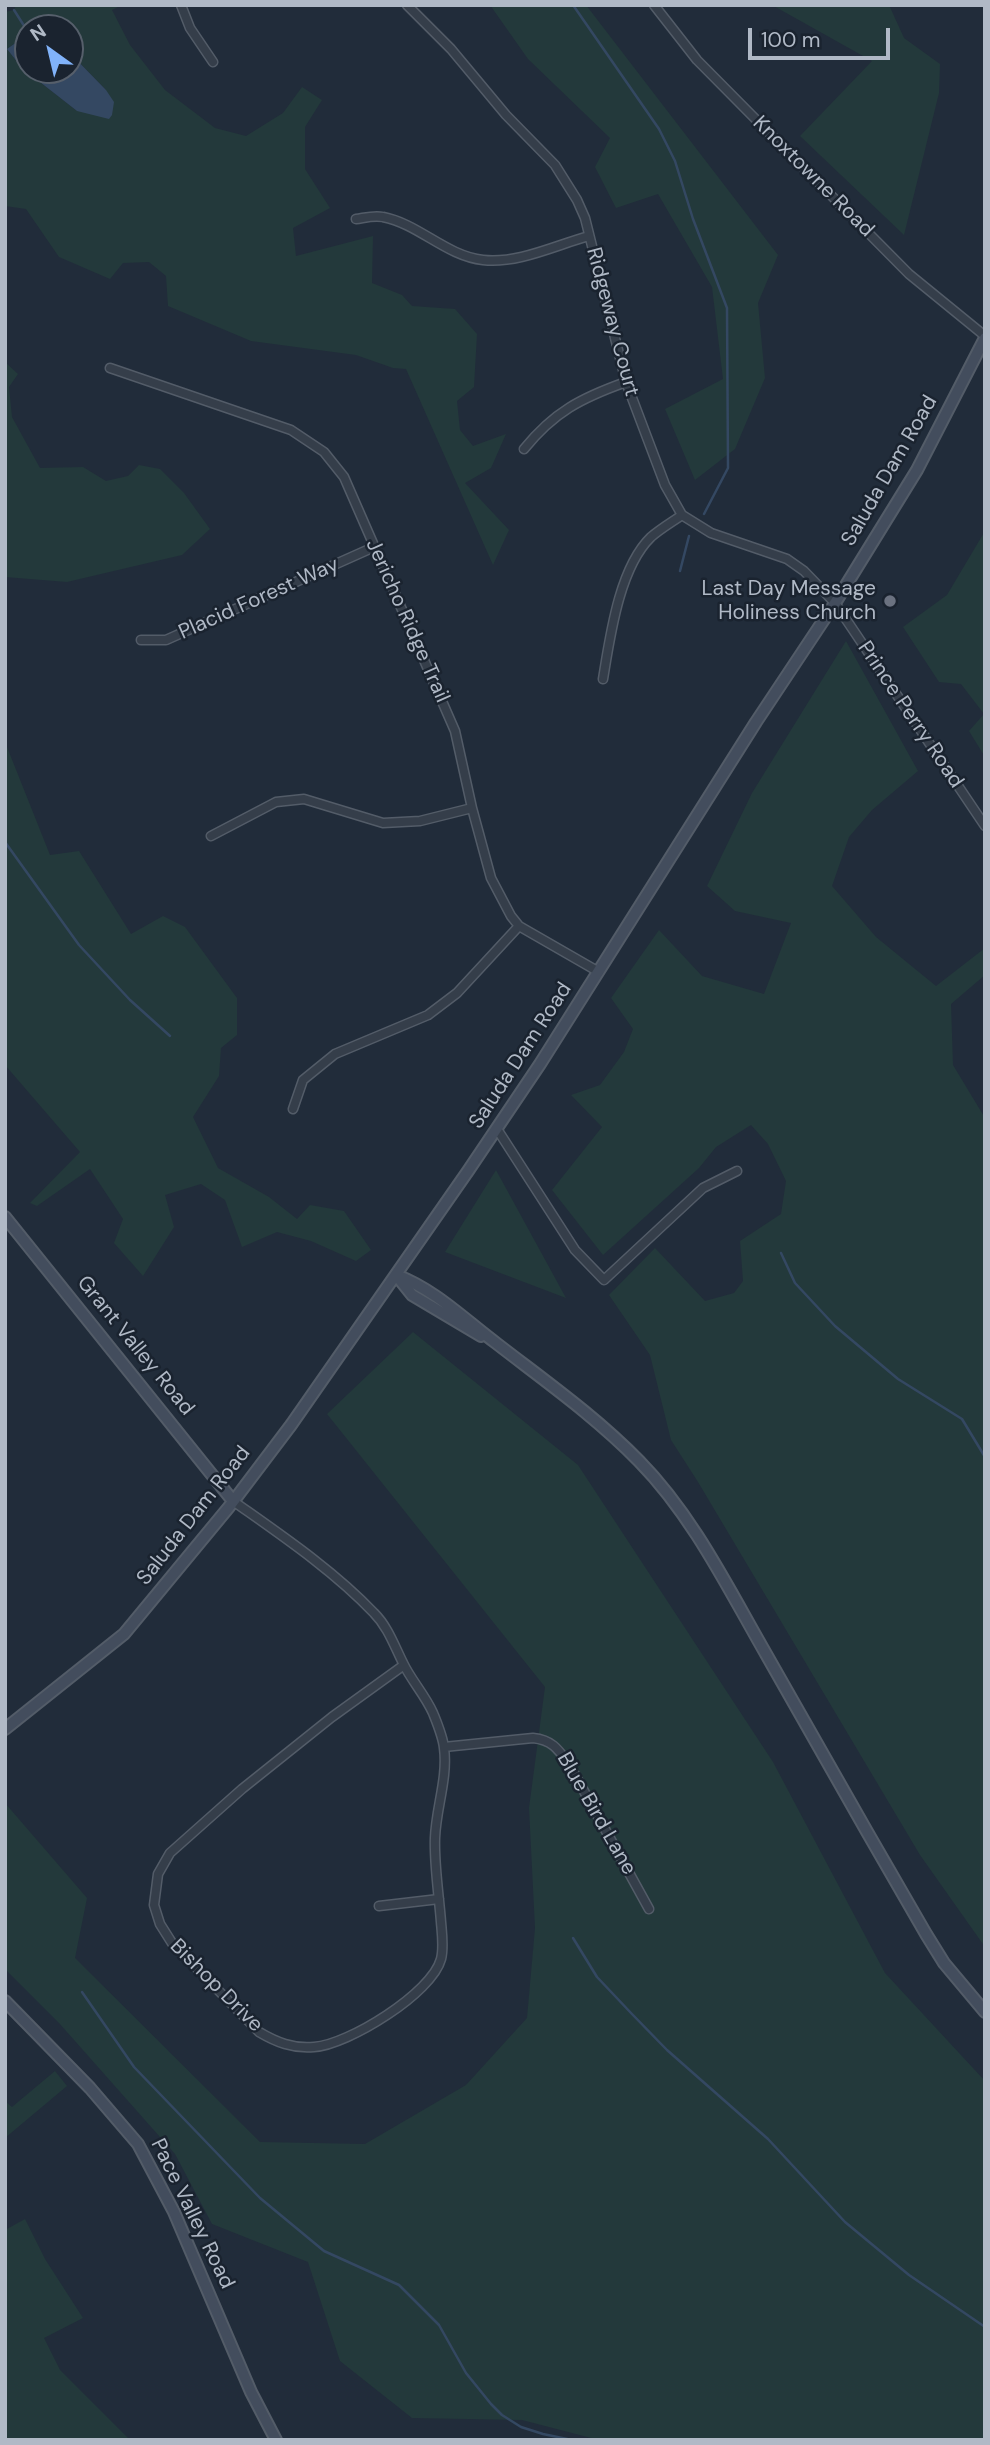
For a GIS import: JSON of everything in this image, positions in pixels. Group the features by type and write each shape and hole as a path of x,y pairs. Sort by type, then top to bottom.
{"street":[{"path":"181,5 190,27 213,62"},
{"name":"Ridgeway Court","path":"407,5 451,49 506,115 555,165 577,200 589,236 610,328 626,382 665,485 682,515 711,533 787,559 804,571 835,603"},
{"name":"Knoxtowne Road","path":"654,5 697,60 909,274 985,337"},
{"path":"356,219 381,216 399,222 458,253 484,261 514,258 589,236"},
{"name":"Saluda Dam Road","path":"5,1729 124,1634 233,1501 291,1425 496,1129 835,603 917,470 985,337"},
{"name":"Jericho Ridge Trail","path":"110,368 290,430 324,452 344,477 455,731 491,878 511,916 519,926 599,972"},
{"path":"524,449 557,414 575,403 626,382"},
{"path":"603,679 615,616 634,561 650,538 682,515"},
{"name":"Placid Forest Way","path":"141,640 166,640 374,547"},
{"name":"Prince Perry Road","path":"835,603 985,826"},
{"path":"211,836 276,802 304,799 383,822 420,821 472,808"},
{"path":"293,1109 303,1080 335,1055 428,1015 457,993 519,926"},
{"path":"496,1129 575,1250 604,1280 703,1188 737,1171"},
{"name":"Grant Valley Road","path":"5,1217 233,1501"},
{"path":"396,1275 412,1295 468,1330 496,1343 536,1372 639,1461 673,1501 723,1576 926,1934 944,1963 985,2012"},
{"name":"Bishop Drive","path":"233,1501 326,1571 376,1614 394,1640 404,1665 433,1713 444,1747 435,1839 442,1957 438,1967 428,1982 410,1997 359,2031 341,2040 316,2047 295,2047 259,2032 172,1943 160,1924 154,1905 158,1874 170,1853 242,1789 342,1709 404,1665"},
{"name":"Blue Bird Lane","path":"444,1747 533,1738 556,1745 649,1909"},
{"path":"379,1906 439,1899"},
{"name":"Pace Valley Road","path":"5,2001 90,2088 138,2144 174,2212 251,2392 276,2440"}],"green space":[{"path":"16,5 122,5 112,10 130,45 165,90 215,128 246,136 283,113 302,87 322,100 305,127 305,169 330,208 293,228 296,256 373,236 372,283 402,295 412,306 455,309 477,334 474,387 457,401 460,430 473,446 506,434 491,468 465,483 509,530 493,565 406,369 393,368 356,355 251,341 168,306 166,276 149,262 123,263 110,279 59,257 26,209 5,206 5,12 14,10"},
{"path":"490,5 586,5 778,255 758,303 765,378 735,449 695,480 665,409 723,379 712,287 658,194 616,208 595,167 610,138 528,59"},
{"path":"772,5 889,5 904,38 940,64 939,93 904,235 800,136 872,61"},
{"path":"5,362 18,374 9,387 12,417 40,468 83,467 106,481 128,476 139,465 160,469 184,493 210,529 182,555 67,582 5,577"},
{"path":"985,531 985,757 969,731 984,714 961,684 939,682 903,627 947,595"},
{"path":"846,641 918,771 872,810 849,837 832,886 876,937 936,986 985,948 985,975 951,1004 953,1065 985,1118 985,1947 920,1855 671,1440 650,1355 609,1295 655,1248 705,1301 734,1293 743,1281 740,1241 781,1214 786,1181 768,1144 751,1125 716,1147 699,1168 603,1255 552,1190 602,1127 571,1095 600,1085 624,1052 633,1029 611,998 659,930 702,976 764,994 791,923 735,911 707,886 752,793"},
{"path":"5,742 50,855 79,851 131,934 163,916 185,927 237,998 237,1035 221,1048 219,1076 193,1117 218,1168 269,1197 297,1219 310,1205 344,1211 371,1250 356,1261 311,1241 277,1232 242,1247 225,1200 201,1184 165,1195 174,1227 143,1276 114,1243 123,1219 90,1169 37,1206 30,1203 80,1152 5,1065"},
{"path":"496,1170 566,1298 445,1252"},
{"path":"413,1332 578,1465 773,1762 885,1973 985,2081 985,2440 599,2440 522,2420 412,2418 340,2361 308,2262 212,2224 175,2154 59,2023 5,1969 5,1803 87,1898 75,1958 260,2142 365,2144 466,2085 527,2018 535,1928 529,1808 545,1687 327,1414"},
{"path":"55,2071 67,2086 5,2138 5,2101 12,2107"},
{"path":"25,2219 45,2259 83,2318 44,2338 60,2370 130,2440 5,2440 5,2230"}],"water":[{"path":"14,44 14,58 7,49"},
{"path":"84,67 114,102 112,115 109,119 77,111 42,84 84,84"}],"waterway":[{"path":"573,5 659,129 675,161 693,219 727,308 728,468 704,514"},
{"path":"14,10 17,14"},
{"path":"680,571 689,536"},
{"path":"5,842 79,945 130,1000 170,1036"},
{"path":"781,1253 795,1283 835,1326 898,1379 962,1419 985,1457"},
{"path":"573,1938 597,1977 631,2013 667,2050 768,2139 845,2222 909,2275 985,2327"},
{"path":"82,1992 134,2067 260,2198 324,2251 399,2285 439,2325 466,2373 502,2415 521,2427 572,2440"}],"place":[{"name":"Last Day Message Holiness Church","path":"890,601"}]}
